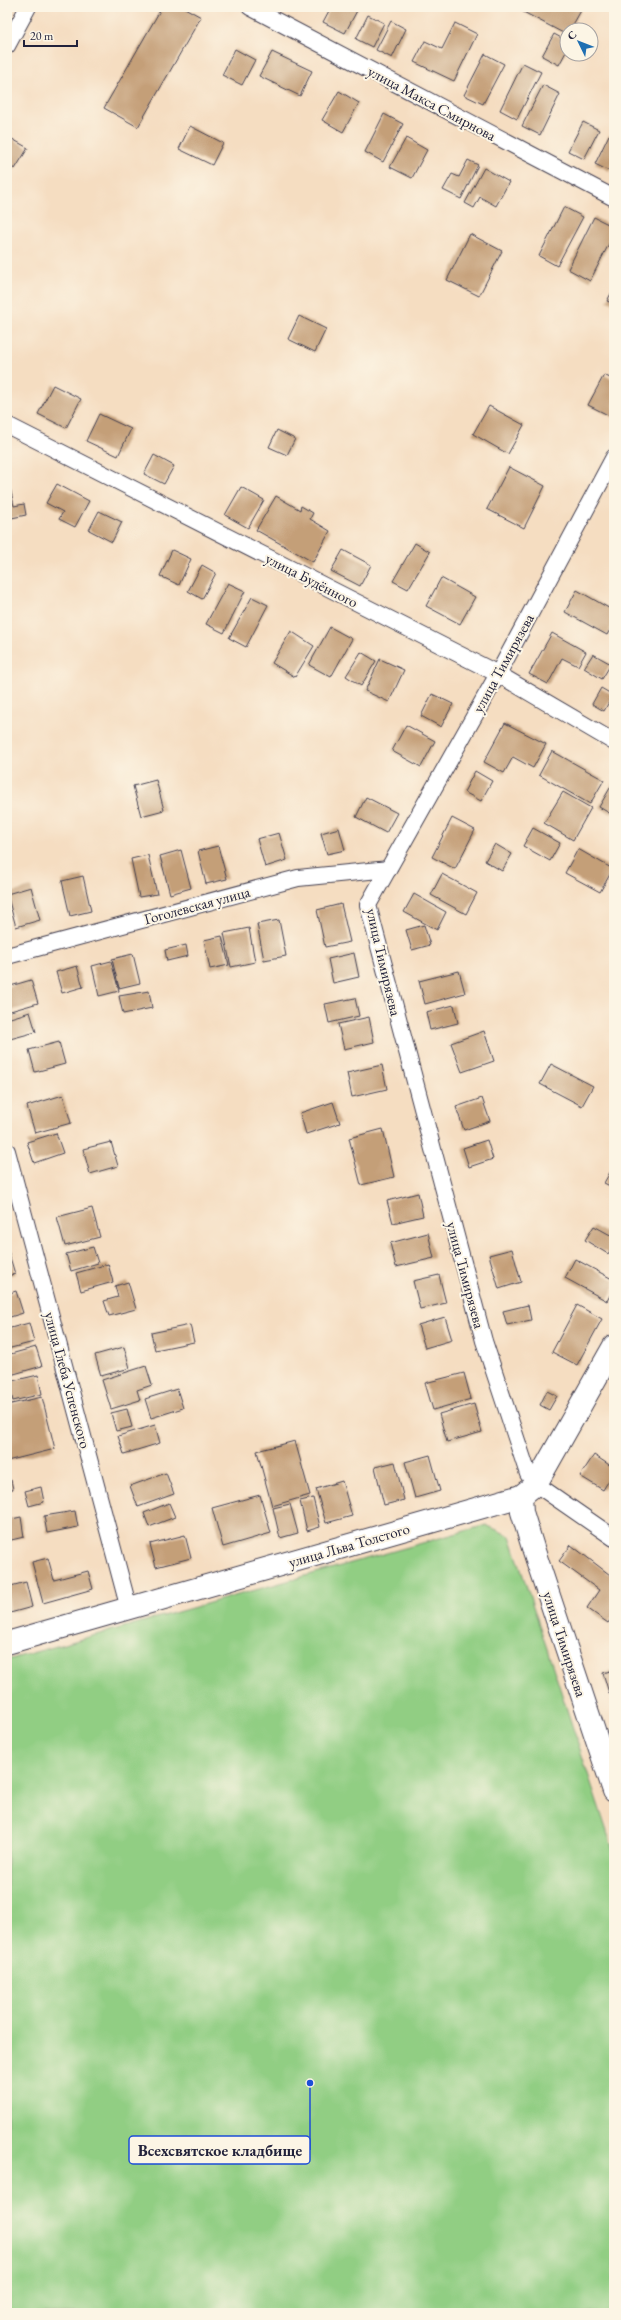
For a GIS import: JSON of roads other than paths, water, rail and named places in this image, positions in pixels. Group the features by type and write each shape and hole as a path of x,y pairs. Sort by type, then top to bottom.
{"street":[{"path":"7,46 28,7"},
{"name":"улица Макса Смирнова","path":"250,7 614,198"},
{"name":"улица Будённого","path":"7,425 498,674 614,742"},
{"name":"улица Тимирязева","path":"614,457 498,674 368,905 484,1341 528,1474 529,1490 522,1512 614,1791"},
{"name":"Гоголевская улица","path":"7,956 298,878 389,869"},
{"name":"улица Глеба Успенского","path":"7,1151 129,1609"},
{"path":"614,1346 529,1490 614,1538"},
{"name":"улица Льва Толстого","path":"7,1643 129,1609 529,1490"}],"place":[{"name":"Всехсвятское кладбище","path":"310,2083"}]}
